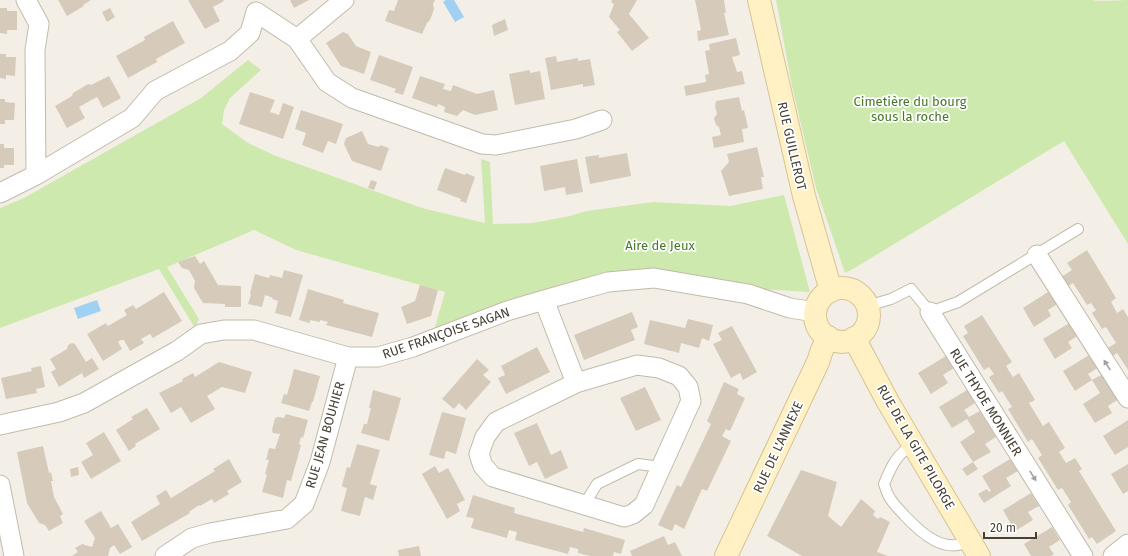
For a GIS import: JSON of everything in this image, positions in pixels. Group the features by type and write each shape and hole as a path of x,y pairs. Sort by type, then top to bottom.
{"street":[{"path":"26,0 39,24 35,50 36,175"},
{"path":"297,39 344,0"},
{"name":"RUE GUILLEROT","path":"759,0 804,196 830,291"},
{"path":"0,193 36,175 132,118 155,91 230,51 250,33 254,6 297,39 326,82 352,98 482,144 496,145 576,129 602,120"},
{"path":"1037,255 1128,398"},
{"name":"RUE FRANÇOISE SAGAN","path":"0,425 59,412 84,403 177,351 201,334 224,330 254,330 348,357 378,357 413,347 507,311 544,300 608,282 654,278 748,294 790,308 815,312"},
{"path":"839,288 848,288 863,298 867,306 869,313 865,328 861,334 848,341 841,341 828,337 822,333 818,326 815,312 818,303 823,296 830,291 839,288"},
{"path":"544,300 576,383"},
{"name":"RUE THYDE MONNIER","path":"930,312 1083,556"},
{"name":"RUE DE L'ANNEXE","path":"726,556 818,362 828,337"},
{"name":"RUE DE LA GITE PILORGE","path":"854,338 888,402 975,548"},
{"name":"RUE JEAN BOUHIER","path":"165,556 192,538 210,533 287,519 304,504 320,462 348,357"},
{"path":"637,364 659,368 680,376 688,387 691,401 661,467 644,505 633,514 624,517 493,477 483,466 479,454 485,437 496,422 576,383 637,364"},
{"path":"0,485 14,556"},
{"path":"1113,556 1128,544"}],"lane":[{"path":"930,312 958,302 1078,229"},
{"name":"RUE THYDE MONNIER","path":"867,306 911,289 930,312"},
{"path":"913,444 905,449 892,463 884,484 890,500 918,530 937,542 954,546 963,544 975,548"},
{"path":"584,505 597,484 638,464 661,467"}],"green space":[{"name":"Cimetière du bourg sous la roche","path":"776,0 1128,0 1128,244 1064,141 845,273 816,188 792,86"},
{"name":"Aire de Jeux","path":"248,60 261,70 230,98 224,110 222,124 248,143 276,156 422,208 485,223 481,159 490,162 493,224 533,223 587,211 653,202 730,206 784,195 810,292 759,289 659,271 439,331 435,327 445,292 296,250 254,230 167,267 199,319 195,328 159,269 0,328 0,208 24,198 201,98"}],"water":[{"path":"446,0 454,0 464,17 455,22 443,2"},
{"path":"97,300 101,311 78,319 74,308"}],"building":[{"path":"58,0 91,0 67,16"},
{"path":"188,0 223,0 224,1 213,7 220,21 205,29"},
{"path":"290,0 309,0 294,8"},
{"path":"398,0 435,0 433,4 434,9 430,20 422,34 385,21 389,10 394,11"},
{"path":"612,0 637,0 629,14 649,38 632,51 617,32 620,30 609,17 614,4 611,2"},
{"path":"695,0 724,0 726,13 724,13 729,35 698,41 697,31 701,30"},
{"path":"0,8 7,8 7,11 17,11 17,30 7,30 7,34 0,33"},
{"path":"110,8 115,17 107,22 102,12"},
{"path":"505,19 508,30 494,36 492,25"},
{"path":"173,21 185,43 156,59 157,62 128,78 116,56 145,40 144,37"},
{"path":"343,32 348,34 356,46 371,52 364,74 341,66 326,43"},
{"path":"736,38 740,55 732,57 737,72 742,71 745,84 686,96 684,86 706,82 705,75 709,74 705,51 710,50 709,44"},
{"path":"0,54 6,54 6,57 16,57 15,76 6,75 6,79 0,78"},
{"path":"379,55 413,67 403,95 394,92 396,89 370,80"},
{"path":"556,56 557,62 578,58 578,61 590,59 595,85 583,87 583,84 551,90 545,58"},
{"path":"530,70 530,73 540,71 545,99 515,105 509,74"},
{"path":"109,76 121,98 103,108 97,97 79,107 85,118 67,128 55,106 88,84 91,85"},
{"path":"420,76 445,84 443,89 451,91 453,85 477,94 494,90 498,110 475,115 463,110 457,116 444,112 445,107 438,104 437,107 412,98"},
{"path":"250,92 275,100 270,112 279,115 283,103 294,107 283,139 239,124"},
{"path":"739,97 748,128 742,129 744,142 714,148 712,137 721,135 714,118 717,114 715,106 716,101"},
{"path":"0,99 5,99 5,102 15,103 14,120 5,120 5,124 0,124"},
{"path":"301,110 343,124 336,144 328,141 323,153 302,145 306,133 295,129"},
{"path":"362,131 368,144 379,147 380,145 389,148 381,171 352,161 344,144 346,138"},
{"path":"0,144 4,144 4,148 14,148 14,165 4,165 4,168 0,168"},
{"path":"757,147 764,177 761,177 763,189 729,196 721,171 729,162 727,154"},
{"path":"627,153 631,176 590,184 585,157 599,155 599,158"},
{"path":"577,159 583,192 566,195 565,187 544,191 540,166"},
{"path":"445,168 465,175 466,173 475,177 466,203 460,201 461,199 437,190"},
{"path":"371,180 377,182 374,190 368,188"},
{"path":"1087,250 1116,298 1111,302 1117,313 1123,309 1128,317 1128,370 1117,353 1111,357 1106,349 1116,343 1106,327 1102,329 1092,313 1096,310 1091,303 1087,305 1073,283 1067,287 1061,277 1072,270 1067,263"},
{"path":"195,256 200,264 204,261 218,285 241,286 241,307 225,307 225,304 203,303 194,288 195,281 189,270 182,268 178,262"},
{"path":"284,270 303,275 291,317 275,313 278,301 265,295 262,307 248,304 255,274 269,278 270,275 282,278"},
{"path":"420,285 438,290 431,316 407,324 401,307 415,301"},
{"path":"308,289 344,300 343,303 379,313 372,337 326,325 328,322 320,320 320,322 310,320 310,323 299,320"},
{"path":"1051,290 1059,303 1048,310 1051,316 1034,327 1023,308"},
{"path":"164,292 182,321 153,338 150,334 141,339 144,343 130,351 124,340 121,340 118,342 122,349 103,361 87,334 106,323 108,326 127,315 124,310 133,305 136,309"},
{"path":"632,312 638,327 631,330 635,340 584,360 574,335"},
{"path":"982,315 1012,362 1006,366 1013,377 1019,373 1035,400 1029,403 1043,426 1049,422 1065,448 1059,452 1066,463 1075,458 1082,469 1079,471 1116,531 1097,544 1092,537 1089,539 1068,505 1071,502 1062,488 1058,490 1038,458 1042,455 1032,439 1028,442 1008,409 1012,407 1002,391 999,393 989,377 994,374 989,367 984,370 963,336 968,333 964,326"},
{"path":"688,319 713,325 709,341 702,338 699,348 681,343 679,353 644,344 650,320 685,328"},
{"path":"1071,322 1079,335 1068,342 1072,348 1055,359 1043,339"},
{"path":"732,326 757,372 743,380 740,373 731,378 713,344 722,340 718,333"},
{"path":"72,343 75,344 86,362 92,358 99,369 84,378 82,373 59,387 51,372 56,369 50,359 67,349 68,345"},
{"path":"537,347 550,372 506,394 498,378 505,375 501,366"},
{"path":"1091,354 1099,367 1088,374 1092,380 1075,391 1063,371"},
{"path":"946,356 954,368 943,375 948,383 931,394 918,373"},
{"path":"477,359 489,370 483,375 491,382 466,410 459,403 454,409 442,399"},
{"path":"219,362 252,372 245,393 222,387 207,396 215,409 191,423 181,407 171,413 159,393 183,381 182,379 193,373 195,377"},
{"path":"41,366 45,387 36,389 37,393 6,399 1,378 32,371 31,368"},
{"path":"294,369 320,376 309,411 281,403 284,394 287,395"},
{"path":"1103,374 1119,399 1108,406 1112,413 1095,423 1083,404 1100,393 1092,380"},
{"path":"724,382 739,389 737,394 745,398 730,431 726,429 722,436 731,441 707,491 702,489 684,529 675,524 672,531 658,525 677,485 681,487 711,424 707,421"},
{"path":"645,387 661,420 636,431 620,398"},
{"path":"373,390 401,398 389,441 361,433 364,424 367,424"},
{"path":"967,390 975,403 964,410 969,417 980,411 996,437 985,444 991,452 973,462 960,442 975,432 967,419 952,428 939,407"},
{"path":"147,408 160,429 135,444 136,446 129,451 116,430 133,419 131,417"},
{"path":"442,412 466,418 456,454 446,451 444,459 429,455"},
{"path":"286,414 308,420 303,438 301,437 299,444 301,445 291,481 287,480 283,498 262,492 267,475 265,474 269,460 266,460 269,448 275,449 280,434 273,433 272,430 275,418 284,418"},
{"path":"1128,420 1128,447 1115,455 1103,436"},
{"path":"537,423 551,455 561,450 568,468 545,479 537,462 529,466 514,433"},
{"path":"104,432 121,461 91,479 81,462 93,455 86,443"},
{"path":"357,444 380,450 370,484 377,486 373,500 365,497 360,516 341,511 347,488 343,487 342,485 347,467 350,468"},
{"path":"43,446 49,473 51,472 53,481 51,481 54,497 63,514 60,516 63,523 49,531 45,525 39,523 27,503 17,452"},
{"path":"229,459 242,482 227,491 229,494 214,503 212,499 200,506 199,505 189,512 190,513 142,541 131,522 160,504 156,496 166,490 171,498 215,471 213,469"},
{"path":"1010,459 1018,471 1006,478 1011,486 984,503 978,494 987,489 989,492 991,491 982,476"},
{"path":"973,462 978,469 967,476 962,469"},
{"path":"1128,464 1128,491 1123,494 1111,474"},
{"path":"435,466 439,473 448,468 465,500 457,504 460,511 447,519 422,474"},
{"path":"78,467 79,475 71,477 70,469"},
{"path":"801,470 837,482 828,516 841,527 861,499 875,511 873,515 878,519 880,517 890,522 877,552 888,556 802,556 767,536"},
{"path":"1031,493 1039,506 1028,512 1033,520 1015,531 1003,510"},
{"path":"473,495 515,508 514,513 583,532 584,528 625,540 621,554 614,552 613,556 590,556 578,553 578,549 570,547 568,554 515,540 517,532 509,530 507,538 471,528 474,518 466,517"},
{"path":"101,511 111,528 118,524 132,547 120,554 114,545 110,548 108,556 72,556 78,552 75,548 82,544 92,547 95,538 84,521"},
{"path":"1052,527 1060,540 1049,547 1054,554 1051,556 1031,556 1024,544"},
{"path":"664,536 668,545 675,542 682,556 632,556 630,551"},
{"path":"419,546 421,556 399,556 398,550"}]}
